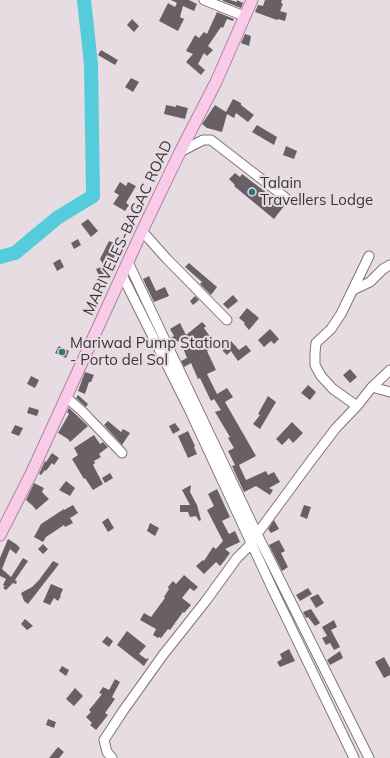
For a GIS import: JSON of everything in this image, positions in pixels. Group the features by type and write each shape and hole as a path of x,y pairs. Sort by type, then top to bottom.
{"main road":[{"name":"MARIVELES-BAGAC ROAD","path":"0,535 31,474 142,231 216,82 252,0"}],"street":[{"path":"204,0 244,16"},
{"path":"180,152 203,140 210,140 286,198"},
{"path":"142,231 166,258 227,320"},
{"path":"357,406 333,389 321,376 314,361 316,343 331,329 353,290 369,256"},
{"path":"128,262 257,534 369,758"},
{"path":"353,290 370,282 383,269 390,265"},
{"path":"122,275 190,411 251,544 354,758"},
{"path":"112,758 106,752 104,740 163,655 238,558 251,544 336,428 357,406 372,387 390,370"},
{"path":"372,387 390,392"},
{"path":"66,397 83,412 122,453"}],"building":[{"path":"171,0 189,0 197,4 194,11 183,6 180,17 184,19 178,31 159,21 168,3 175,7 177,3"},
{"path":"223,0 237,2 237,0 243,3 241,8"},
{"path":"265,0 282,0 281,3 283,4 280,11 287,13 285,21 277,20 255,12 258,5 263,6"},
{"path":"217,12 234,19 233,21 227,19 223,28 221,27 208,46 213,50 207,56 204,53 198,64 205,70 201,75 186,62 193,54 186,51 195,35 199,38 204,32 207,34"},
{"path":"132,19 139,26 134,32 127,25"},
{"path":"245,34 251,36 249,46 241,43"},
{"path":"101,50 118,60 115,65 98,55"},
{"path":"131,78 139,82 133,92 125,87"},
{"path":"233,99 241,103 241,105 254,115 248,122 236,113 234,118 227,114 222,132 207,128 202,124 215,105 226,112"},
{"path":"166,105 176,107 176,105 188,108 185,119 164,114"},
{"path":"257,125 277,137 274,145 252,132"},
{"path":"286,146 297,151 294,159 283,155"},
{"path":"235,173 240,177 242,174 284,206 274,219 234,186 235,185 229,179"},
{"path":"120,182 126,186 128,182 136,186 126,203 129,205 125,211 113,204 119,195 114,192"},
{"path":"88,219 98,231 91,237 81,224"},
{"path":"116,237 122,240 108,271 109,274 100,278 96,269 104,266 100,259 109,241 114,243"},
{"path":"78,239 81,245 74,249 71,243"},
{"path":"60,259 64,267 57,271 53,263"},
{"path":"189,263 217,287 211,295 200,284 202,282 185,267"},
{"path":"149,276 156,291 165,287 169,296 154,302 143,279"},
{"path":"233,295 238,301 228,309 223,304"},
{"path":"195,296 199,300 193,305 190,301"},
{"path":"247,308 259,318 249,330 244,324 245,323 239,318"},
{"path":"202,322 206,326 204,328 216,345 207,351 216,370 207,374 217,394 227,388 233,397 225,402 256,456 239,465 246,480 266,471 268,475 274,472 280,482 269,488 273,490 270,495 256,486 244,492 232,466 235,465 228,451 234,448 228,438 230,437 215,412 221,410 214,399 211,401 200,378 198,379 191,363 184,367 181,361 187,358 180,340 174,344 171,338 174,336 170,329 180,323 186,335"},
{"path":"270,329 279,339 274,344 271,341 264,347 258,340"},
{"path":"231,341 239,350 246,345 251,351 238,361 231,351 227,355 222,350"},
{"name":"Mariwad Pump Station - Porto del Sol","path":"59,346 69,351 66,358 55,353"},
{"path":"350,369 357,377 350,383 343,375"},
{"path":"85,372 94,375 91,382 89,382 85,394 78,391"},
{"path":"31,376 39,380 35,388 27,384"},
{"path":"308,385 316,392 310,400 301,393"},
{"path":"78,395 88,404 86,407 76,398"},
{"path":"268,396 276,402 260,429 253,424 260,415 258,414"},
{"path":"29,407 39,410 37,416 27,413"},
{"path":"69,408 88,426 70,442 58,433 69,414 67,412"},
{"path":"108,421 121,432 123,429 130,433 122,445 104,425"},
{"path":"292,422 303,433 293,443 289,438 282,445 276,439"},
{"path":"175,423 180,430 173,434 169,426"},
{"path":"15,425 23,428 19,436 11,433"},
{"path":"188,431 197,454 188,458 178,436"},
{"path":"94,435 100,444 103,442 108,447 99,454 101,457 94,461 95,463 93,465 103,484 93,490 85,478 84,479 72,459 78,455 74,448"},
{"path":"52,453 59,458 54,465 52,463 46,471 45,470 41,475 39,474 45,461 46,462"},
{"path":"110,473 113,478 105,483 102,478"},
{"path":"66,481 75,488 70,496 59,490"},
{"path":"34,483 44,488 42,492 49,499 36,510 26,500"},
{"path":"191,485 190,492 197,505 201,520 199,521 196,516 190,517 188,512 180,512 180,505 190,505 182,490"},
{"path":"217,489 230,517 222,521 229,534 235,531 240,542 225,549 230,553 220,566 216,562 204,574 196,566 203,560 204,561 213,547 216,549 223,541 207,510 214,506 208,494"},
{"path":"73,505 78,513 70,518 73,523 65,527 64,525 46,537 43,542 34,537 41,524"},
{"path":"304,505 311,507 307,519 300,516"},
{"path":"108,518 114,528 108,532 102,522"},
{"path":"274,520 279,529 271,533 268,529"},
{"path":"150,523 159,528 155,536 147,531"},
{"path":"8,539 20,548 16,554 10,549 2,569 11,577 23,558 28,561 15,580 17,582 16,584 13,583 6,590 3,588 5,586 3,585 6,579 0,576 0,558"},
{"path":"279,540 285,551 281,553 288,567 282,571 269,545"},
{"path":"43,544 48,549 43,554 38,549"},
{"path":"53,561 59,564 28,604 24,601 21,593 32,587 39,580"},
{"path":"184,575 198,587 194,591 190,588 182,598 191,605 184,613 183,612 170,630 168,629 161,638 158,638 153,635 156,629 140,620 144,613 151,617 165,598 164,597 169,589 168,587 173,581 176,584"},
{"path":"51,584 63,589 58,601 54,598 50,605 43,602"},
{"path":"308,588 312,594 300,601 296,595"},
{"path":"318,594 324,603 316,608 310,598"},
{"path":"311,609 320,623 315,626 308,617 306,618 303,612"},
{"path":"25,619 33,626 27,630 21,624"},
{"path":"334,620 337,627 331,630 340,647 334,650 330,643 326,645 322,638 327,636 322,627"},
{"path":"127,631 146,646 139,654 146,659 149,658 144,666 117,645"},
{"path":"107,636 113,641 109,647 102,642"},
{"path":"289,649 295,661 280,667 277,662 282,659 280,654"},
{"path":"340,651 343,658 330,665 327,660"},
{"path":"384,657 390,668 390,675 384,678 375,662"},
{"path":"62,666 69,670 66,676 59,671"},
{"path":"115,679 120,682 112,697 115,699 105,713 108,715 96,730 90,725 92,723 86,717 91,712 89,710 102,694 99,693 103,687 109,690"},
{"path":"75,688 83,696 74,706 66,699"},
{"path":"48,719 56,722 54,728 46,725"},
{"path":"58,747 64,752 59,758 49,758"}],"waterway":[{"path":"0,257 15,253 57,218 93,196 91,64 84,0"}],"place":[{"name":"Talain Travellers Lodge","path":"252,192"},
{"name":"Mariwad Pump Station - Porto del Sol","path":"62,352"}]}
